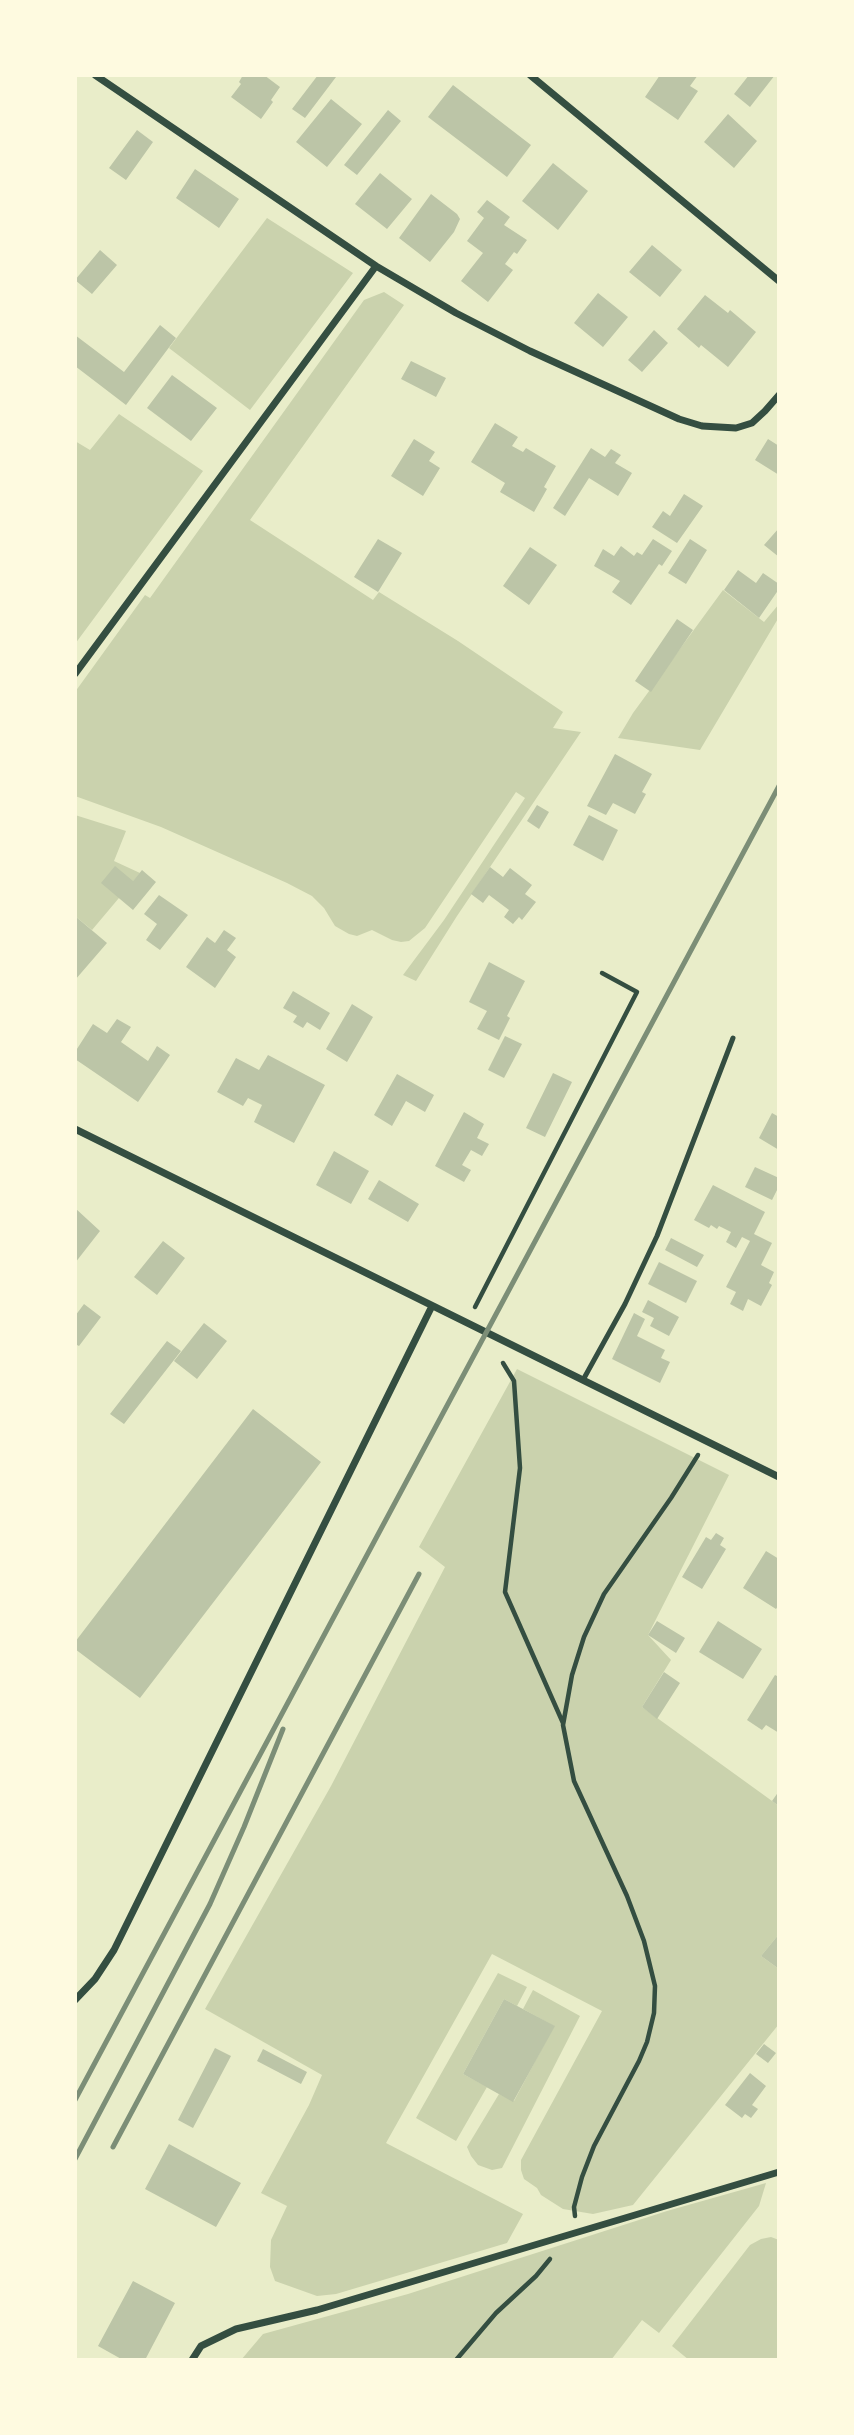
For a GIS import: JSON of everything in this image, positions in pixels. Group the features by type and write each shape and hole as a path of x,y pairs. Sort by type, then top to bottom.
{"street":[{"path":"95,75 376,266 456,313 530,351 679,419 702,426 736,428 751,424 779,394"},
{"path":"530,75 779,281"},
{"path":"75,674 376,266"},
{"path":"75,1129 779,1477"},
{"path":"75,2000 95,1979 114,1950 432,1306"},
{"path":"192,2360 201,2346 236,2329 317,2310 779,2172"}],"lane":[{"path":"583,1380 625,1304 657,1236 733,1038"}],"path":[{"path":"467,1323 637,992 602,973"},
{"path":"502,1340 497,1353 514,1381 520,1468 505,1592 564,1725 574,1781 627,1896 644,1941 655,1986 654,2014 647,2042 594,2146 582,2177 574,2207 578,2231"},
{"path":"564,1725 572,1675 584,1637 604,1594 707,1441"},
{"path":"456,2360 496,2313 536,2276 551,2258 560,2236"}],"green space":[{"path":"267,218 353,273 250,410 169,348"},
{"path":"384,292 404,305 250,520 373,600 379,592 458,641 563,712 553,728 581,732 416,981 403,975 444,920 525,798 516,792 425,928 409,941 401,942 372,930 357,936 349,934 335,926 324,908 312,896 287,883 161,827 75,796 75,692 145,595 150,598 364,300"},
{"path":"119,414 203,471 75,644 75,441 90,450"},
{"path":"723,590 764,622 779,604 779,617 700,750 618,738 633,713"},
{"path":"75,815 126,831 114,861 140,873 92,930 75,916"},
{"path":"517,1369 729,1475 648,1635 671,1660 642,1707 779,1806 779,1934 761,1956 779,1969 779,2024 633,2205 593,2214 563,2209 541,2195 537,2188 524,2179 521,2160 602,2011 492,1954 386,2143 523,2214 507,2243 336,2294 317,2296 275,2281 270,2267 271,2240 287,2206 261,2193 309,2105 322,2075 205,2009 331,1786 445,1567 419,1547"},
{"path":"498,1973 527,1987 517,2006 504,1999 463,2074 487,2087 456,2141 416,2118"},
{"path":"533,1990 580,2016 502,2168 492,2170 478,2165 467,2147 499,2094 514,2101 554,2026 523,2009"},
{"path":"766,2183 759,2206 659,2333 642,2320 611,2360 241,2360 263,2334 408,2294 667,2211"},
{"path":"771,2237 779,2240 779,2360 689,2360 672,2346 750,2245"}],"building":[{"path":"243,75 264,75 280,87 261,119 231,97 241,84 239,82"},
{"path":"318,75 336,77 305,118 292,109"},
{"path":"660,75 698,75 690,86 698,91 678,120 645,97"},
{"path":"749,75 775,75 750,107 734,94"},
{"path":"453,85 531,145 507,177 428,117"},
{"path":"331,99 362,124 327,167 296,142"},
{"path":"388,110 401,121 357,175 344,165"},
{"path":"728,114 757,141 734,168 704,142"},
{"path":"137,130 153,142 126,180 109,168"},
{"path":"553,163 588,191 558,230 522,201"},
{"path":"195,169 239,199 219,228 176,198"},
{"path":"380,173 412,199 387,229 355,204"},
{"path":"431,194 460,219 454,232 430,262 399,238"},
{"path":"487,200 510,217 504,225 527,240 505,264 513,270 488,302 461,281 483,253 467,241 484,218 477,212"},
{"path":"652,245 682,270 660,297 629,272"},
{"path":"100,250 117,265 92,294 75,280"},
{"path":"598,293 628,317 603,347 574,323"},
{"path":"705,295 728,313 730,310 756,332 728,367 677,329"},
{"path":"160,325 176,338 126,405 75,366 75,335 124,372"},
{"path":"654,330 668,343 642,372 628,360"},
{"path":"411,361 446,378 436,397 401,379"},
{"path":"172,375 217,408 191,441 147,408"},
{"path":"495,423 518,437 512,446 523,452 526,448 556,466 534,512 500,492 505,483 471,462"},
{"path":"414,439 435,452 429,461 440,468 423,496 391,476"},
{"path":"768,439 779,446 779,475 755,460"},
{"path":"591,448 605,457 611,449 621,455 615,463 632,473 618,496 589,478 565,516 553,508"},
{"path":"684,494 703,506 677,543 652,527 663,511 670,516"},
{"path":"779,528 779,557 764,545"},
{"path":"378,539 402,553 378,592 354,577"},
{"path":"653,539 672,551 662,566 659,564 631,605 612,592 620,581 594,566 603,549 614,556 621,546 634,556 637,552 642,555"},
{"path":"690,539 707,550 686,584 668,573"},
{"path":"530,547 557,565 529,605 503,586"},
{"path":"738,570 756,583 763,573 779,584 779,589 759,618 724,590"},
{"path":"677,619 693,630 651,692 635,681"},
{"path":"615,754 652,774 642,792 646,794 635,814 613,803 606,815 587,806"},
{"path":"537,805 549,812 539,829 527,821"},
{"path":"589,815 618,830 603,861 573,845"},
{"path":"115,866 133,881 142,870 156,882 133,910 101,883"},
{"path":"490,867 503,877 510,868 532,885 525,894 536,902 522,920 519,917 513,924 504,917 509,910 489,895 483,903 471,894"},
{"path":"159,895 188,915 160,950 146,940 157,924 144,914"},
{"path":"75,916 107,943 75,980"},
{"path":"224,930 236,938 227,950 236,957 215,988 186,967 207,937 215,943"},
{"path":"489,962 525,981 507,1016 510,1018 499,1040 477,1029 487,1011 469,1002"},
{"path":"293,991 330,1013 320,1030 307,1022 303,1028 293,1022 297,1016 283,1008"},
{"path":"352,1004 373,1017 347,1062 326,1049"},
{"path":"117,1019 131,1027 121,1042 148,1061 157,1046 170,1055 138,1102 75,1059 75,1052 93,1024 107,1033"},
{"path":"505,1036 522,1044 504,1078 488,1070"},
{"path":"268,1055 325,1085 294,1143 254,1122 262,1105 248,1098 243,1106 217,1092 236,1058 259,1070"},
{"path":"553,1073 572,1082 545,1137 526,1128"},
{"path":"397,1074 434,1095 425,1112 406,1101 392,1126 374,1115"},
{"path":"464,1112 484,1124 477,1138 489,1144 482,1156 471,1150 462,1165 471,1170 464,1182 435,1166"},
{"path":"772,1113 779,1117 779,1150 759,1138"},
{"path":"334,1151 369,1171 351,1204 316,1185"},
{"path":"755,1167 779,1178 779,1186 772,1200 745,1187"},
{"path":"379,1180 419,1204 408,1222 368,1199"},
{"path":"713,1185 765,1212 754,1234 772,1243 761,1265 774,1272 769,1283 772,1285 761,1306 748,1299 743,1311 730,1304 736,1292 726,1287 750,1241 742,1237 736,1248 726,1242 731,1232 719,1226 717,1229 711,1225 709,1228 694,1220"},
{"path":"75,1208 100,1231 75,1263"},
{"path":"671,1238 704,1255 697,1267 665,1250"},
{"path":"163,1241 185,1258 157,1295 134,1277"},
{"path":"659,1262 697,1281 686,1303 648,1284"},
{"path":"648,1300 679,1317 669,1336 650,1326 654,1318 642,1312"},
{"path":"84,1304 101,1317 79,1346 75,1344 75,1316"},
{"path":"634,1313 645,1319 637,1336 665,1350 661,1358 670,1362 660,1383 612,1359"},
{"path":"204,1323 227,1341 197,1379 174,1361"},
{"path":"167,1341 181,1351 124,1424 110,1414"},
{"path":"253,1409 321,1462 140,1698 75,1649 75,1642"},
{"path":"716,1533 724,1538 720,1545 726,1549 702,1589 682,1577 706,1537 711,1540"},
{"path":"766,1551 779,1559 779,1605 776,1609 743,1588"},
{"path":"657,1621 685,1638 676,1653 648,1635"},
{"path":"718,1621 762,1649 743,1679 699,1652"},
{"path":"664,1672 680,1683 657,1719 642,1707"},
{"path":"775,1675 779,1677 779,1733 766,1725 762,1730 747,1720"},
{"path":"779,1791 779,1806 772,1801"},
{"path":"779,1934 779,1969 761,1956"},
{"path":"504,1999 555,2026 513,2102 463,2074"},
{"path":"764,2044 776,2053 768,2063 756,2054"},
{"path":"215,2048 231,2056 193,2128 178,2120"},
{"path":"263,2049 307,2072 301,2084 257,2061"},
{"path":"750,2073 766,2086 752,2105 758,2109 751,2118 745,2114 742,2118 725,2105"},
{"path":"169,2144 241,2183 216,2227 145,2189"},
{"path":"133,2281 175,2303 145,2360 123,2360 98,2346"}],"railway":[{"path":"75,2100 779,786"},
{"path":"113,2147 419,1574"},
{"path":"75,2159 210,1904 283,1729"}]}
